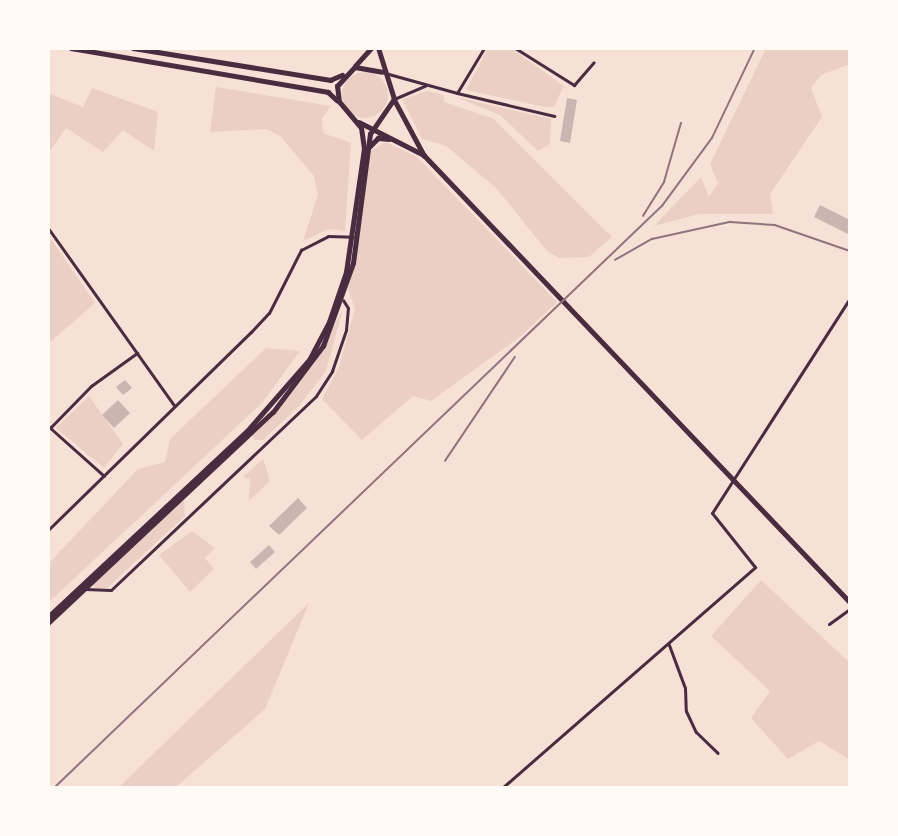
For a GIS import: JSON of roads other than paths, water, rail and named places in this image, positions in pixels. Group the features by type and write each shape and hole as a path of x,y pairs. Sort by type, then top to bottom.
{"main road":[{"path":"48,623 290,394 323,346 343,300 355,237 365,149 361,128 328,92 71,48"},
{"path":"133,48 330,80 355,67 370,49"},
{"path":"378,48 382,72 424,155 850,602"},
{"path":"355,67 382,72"},
{"path":"339,102 338,86 344,74"},
{"path":"365,149 374,129 394,99"},
{"path":"350,116 424,155"},
{"path":"359,122 379,122"},
{"path":"365,149 378,138 394,139"},
{"path":"48,617 296,377 329,322 355,237"}],"street":[{"path":"457,93 484,48"},
{"path":"515,48 574,85 594,62"},
{"path":"382,72 426,86 554,116"},
{"path":"394,99 426,86"},
{"path":"48,228 174,405"},
{"path":"48,530 269,313 301,250 328,236 355,237"},
{"path":"502,788 669,645 755,567 712,513 735,481 850,298"},
{"path":"85,589 111,590 316,396 332,371 346,330 348,308 343,300"},
{"path":"104,476 49,427 91,386 137,353"},
{"path":"829,624 850,609"},
{"path":"669,645 685,688 686,711 696,732 718,753"}],"railway":[{"path":"54,788 662,206 712,138 755,48"},
{"path":"643,216 664,182 681,123"},
{"path":"615,260 652,239 730,222 775,225 850,251"},
{"path":"445,461 515,357"}]}
